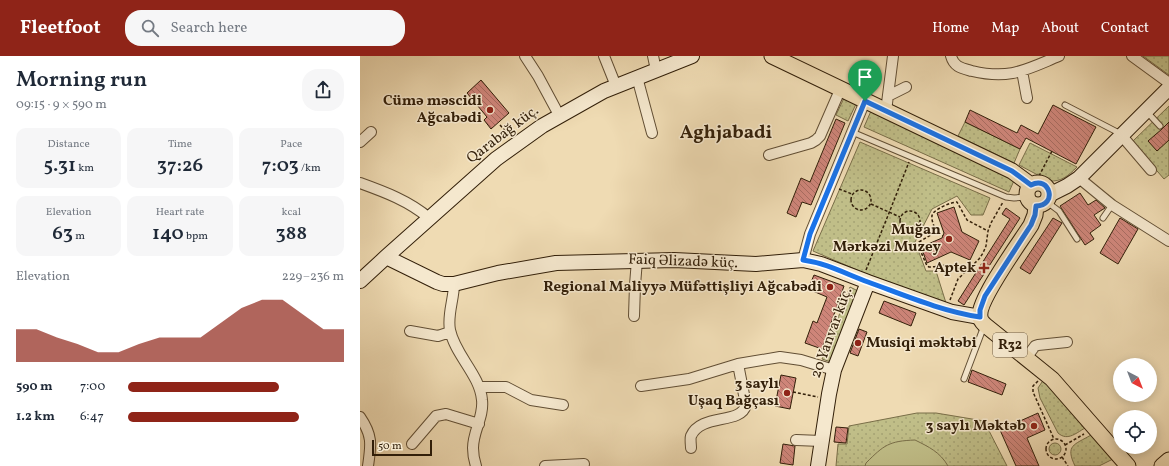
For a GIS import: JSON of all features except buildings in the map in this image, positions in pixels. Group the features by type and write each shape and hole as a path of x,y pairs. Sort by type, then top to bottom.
{"main road":[{"path":"773,56 865,101 887,104 1012,171 1038,193"},
{"name":"R32","path":"982,321 980,310 985,296 1031,225 1035,215 1038,193"},
{"name":"Faiq Əlizadə küç.","path":"982,321 1044,372 1064,392 1124,461"},
{"path":"1162,466 1169,460"},
{"path":"1124,461 1137,466"}],"street":[{"path":"525,56 538,76 559,115"},
{"path":"604,56 616,86"},
{"name":"Qarabağ küç.","path":"360,281 428,218 496,159 516,144 559,115 637,77 654,63 692,56"},
{"path":"887,104 893,56"},
{"path":"951,56 953,63 959,68 984,74 1001,75 1022,71 1059,56"},
{"path":"1132,56 1169,83"},
{"path":"1022,71 1027,98"},
{"path":"637,77 652,133"},
{"path":"887,104 906,87"},
{"path":"1038,193 1067,186 1079,178 1169,88"},
{"path":"769,155 811,143 816,140 820,136 840,90"},
{"path":"803,260 810,234 865,101"},
{"path":"360,142 371,132"},
{"path":"1122,136 1151,170"},
{"path":"1079,178 1112,206 1169,241"},
{"path":"360,184 402,200 418,209 428,218"},
{"name":"Faiq Əlizadə küç.","path":"386,257 443,284 454,284 498,272 556,263 674,260 756,264 803,260 866,277 947,310 982,321"},
{"path":"634,316 637,260"},
{"name":"20 Yanvar küç.","path":"818,466 834,370 866,277"},
{"path":"454,284 454,294 449,323 450,332 460,354 480,387 482,398 482,408 473,448 476,466"},
{"path":"410,331 438,336 450,332"},
{"path":"1026,358 1035,346 1067,342"},
{"path":"641,386 689,379 738,364 780,357 834,370"},
{"path":"691,448 690,436 698,427 706,422 742,413 745,410 746,405 738,364"},
{"path":"480,387 506,387 531,400 563,406"},
{"path":"412,444 436,416 446,414 479,424"},
{"path":"360,417 370,435 371,446 368,466"},
{"path":"796,440 821,441"},
{"path":"545,466 584,464"}],"lane":[{"path":"1065,105 1117,131 1122,136"},
{"path":"1147,111 1160,126"},
{"path":"852,132 1006,197 1014,198 1038,193 1059,211 1077,239"},
{"path":"1103,218 1112,206"},
{"path":"964,379 982,321"}],"path":[{"path":"500,125 516,144"},
{"path":"1038,193 1052,151"},
{"path":"866,277 911,156"},
{"path":"839,189 852,194"},
{"path":"866,190 870,194 871,203 868,208 864,210 854,208 851,204 852,194 856,191 866,190"},
{"path":"947,310 955,285 964,272 983,253 986,246 990,223 1006,197"},
{"path":"936,232 932,216 934,212 953,202 956,202 967,220 988,231"},
{"path":"871,203 900,217"},
{"path":"910,210 914,211 918,214 920,224 913,231 908,231 903,229 900,225 900,217 905,212 910,210"},
{"path":"920,224 943,236"},
{"path":"936,232 919,242 918,245 927,266 953,265 964,272"},
{"path":"1044,372 1034,386 1033,392 1054,439"},
{"path":"793,392 828,399"},
{"path":"1065,445 1085,434"},
{"path":"1054,439 1062,441 1066,449 1062,457 1053,458 1049,456 1046,448 1047,444 1054,439"},
{"path":"1062,457 1068,466"}],"shaded area":[{"path":"1143,56 1169,56 1169,75"},
{"path":"844,98 856,104 848,121 836,115"},
{"path":"1169,106 1169,175 1164,179 1132,142"},
{"path":"871,111 1016,176 1009,192 864,127"},
{"path":"965,122 1020,149 1014,163 958,136"},
{"path":"860,142 990,198 983,215 971,215 957,196 932,209 915,242 926,271 936,271 946,303 864,273 813,251"},
{"path":"1030,143 1077,167 1064,178 1049,181 1019,165"},
{"path":"850,287 858,291 831,362 822,359"},
{"path":"1044,379 1087,427 1065,437 1058,433 1040,398 1038,388"},
{"path":"917,413 936,413 984,421 1007,466 836,466 838,444 847,444 849,426"},
{"path":"1091,435 1113,459 1099,466 1075,466 1071,454 1073,446"},
{"path":"915,440 938,453 948,466 865,466 872,457 888,445 899,441"},
{"path":"1055,443 1059,445 1061,449 1059,453 1055,455 1051,453 1049,449 1051,445"}],"place":[{"name":"Cümə məscidi Ağcabədi","path":"490,110"},
{"name":"Muğan Mərkəzi Muzey","path":"949,239"},
{"name":"Aptek","path":"984,268"},
{"name":"Regional Maliyyə Müfəttişliyi Ağcabədi","path":"830,287"},
{"name":"Musiqi məktəbi","path":"858,343"},
{"name":"3 saylı Uşaq Bağçası","path":"787,393"},
{"name":"3 saylı Məktəb","path":"1034,426"}],"district":[{"name":"Aghjabadi","path":"726,133"}],"route":[{"path":"865,101 1012,171 1031,185 1034,183 1042,183 1048,188 1048,199 1044,204 1036,206 1035,215 1031,225 985,296 980,310 980,317 952,312 814,261 803,260 810,234 865,101"}]}
